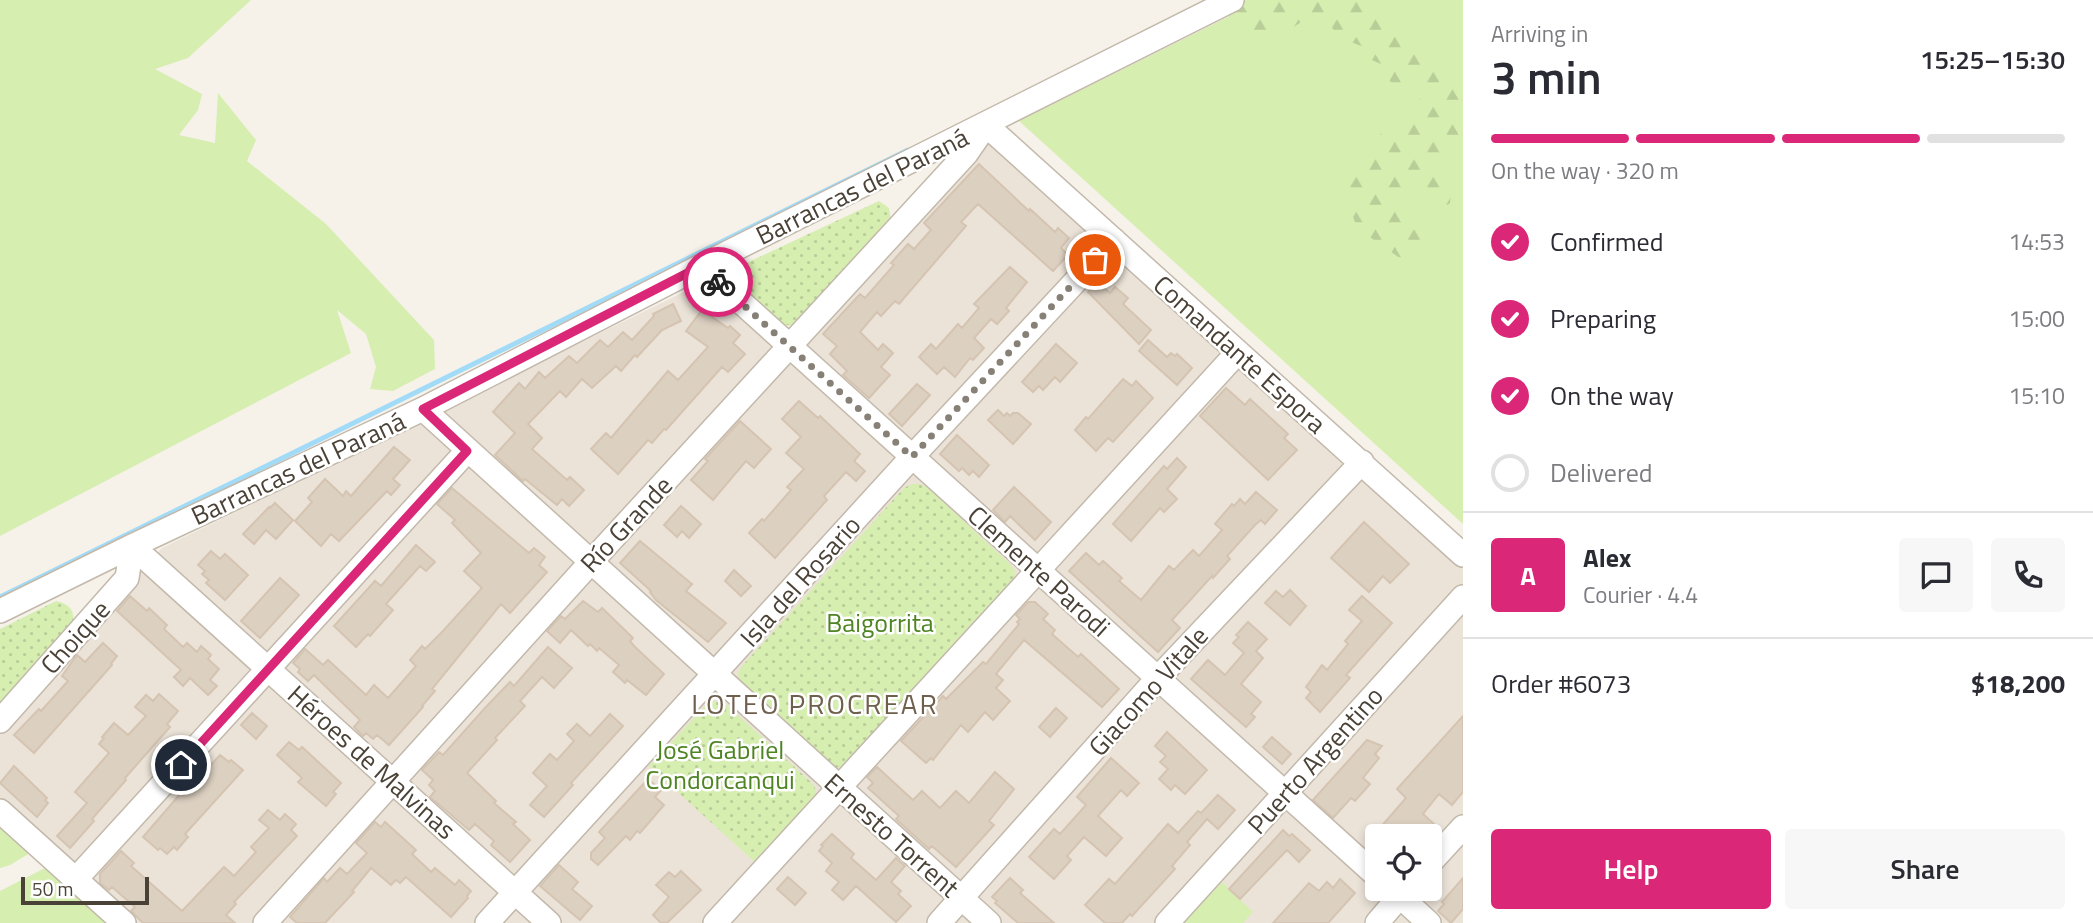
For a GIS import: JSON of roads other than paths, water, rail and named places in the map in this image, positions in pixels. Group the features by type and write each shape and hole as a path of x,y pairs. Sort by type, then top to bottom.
{"street":[{"name":"Barrancas del Paraná","path":"0,611 423,409 701,266 1232,0"},
{"name":"Comandante Espora","path":"986,125 1463,555"},
{"name":"Río Grande","path":"265,923 966,153 986,125"},
{"name":"Isla del Rosario","path":"487,923 1114,240"},
{"name":"Clemente Parodi","path":"701,266 1365,865"},
{"path":"715,923 1238,352"},
{"name":"Ernesto Torrent","path":"423,409 989,923"},
{"path":"75,880 467,451"},
{"name":"Giacomo Vitale","path":"939,923 1157,679 1362,462"},
{"name":"Héroes de Malvinas","path":"132,546 549,923"},
{"name":"Choique","path":"0,721 127,578 132,546"},
{"name":"Puerto Argentino","path":"1167,923 1463,597"},
{"path":"0,811 124,923"},
{"path":"1442,850 1463,827"},
{"path":"1377,923 1392,901"},
{"path":"1408,901 1429,923"}],"waterway":[{"path":"0,597 908,150"}],"district":[{"name":"LOTEO PROCREAR","path":"815,703"}],"park label":[{"name":"Baigorrita","path":"880,622"},
{"name":"José Gabriel Condorcanqui","path":"720,764"}]}
